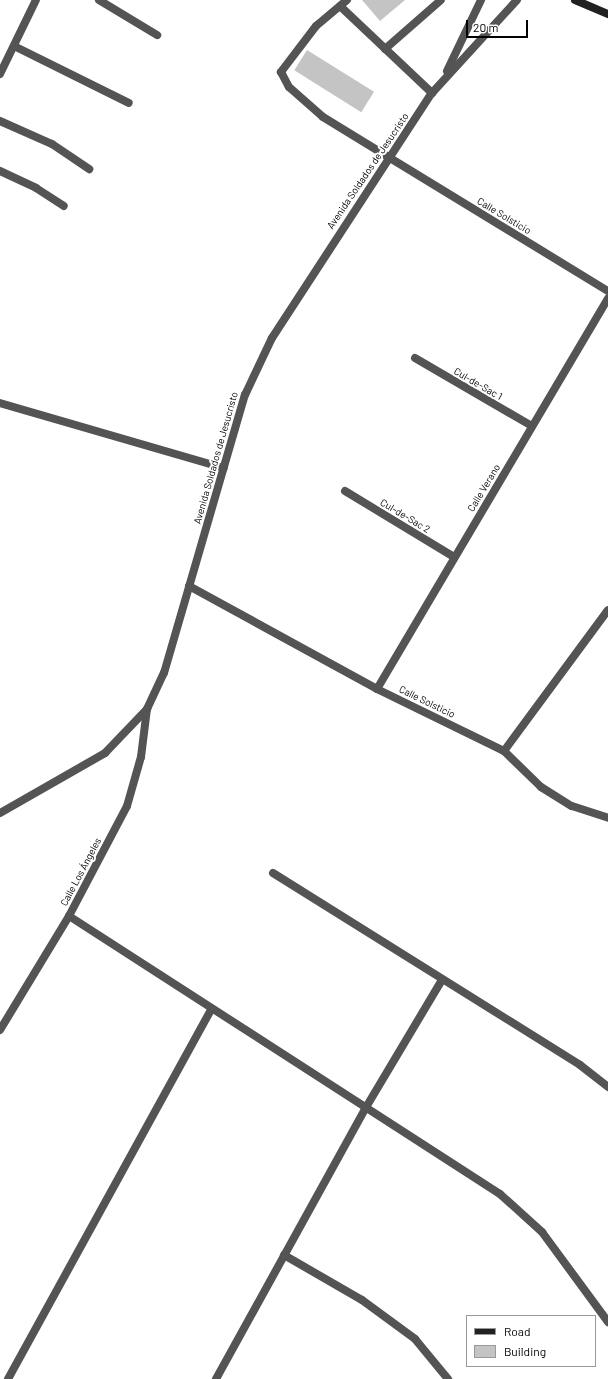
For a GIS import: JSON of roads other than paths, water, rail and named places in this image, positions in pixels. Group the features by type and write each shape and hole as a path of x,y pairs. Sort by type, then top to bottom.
{"main road":[{"path":"575,0 608,14"}],"street":[{"path":"99,0 157,34"},
{"path":"347,0 340,6 432,93"},
{"path":"385,49 441,0"},
{"name":"Avenida Soldados de Jesucristo","path":"443,79 481,0"},
{"name":"Avenida Soldados de Jesucristo","path":"0,813 105,753 147,710 164,673 245,395 272,338 432,93 443,79 517,0"},
{"path":"0,74 14,46 33,1"},
{"name":"Calle Solsticio","path":"340,6 316,26 281,72 289,87 323,117 608,291"},
{"path":"14,46 82,77 129,103"},
{"path":"0,121 52,144 89,170"},
{"path":"0,171 36,188 64,206"},
{"name":"Calle Verano","path":"377,688 608,298"},
{"name":"Cul-de-Sac 1","path":"415,358 532,426"},
{"path":"0,403 224,468"},
{"name":"Cul-de-Sac 2","path":"345,491 454,557"},
{"name":"Calle Solsticio","path":"189,586 377,688 504,751 541,787 572,806 608,818"},
{"path":"504,751 608,610"},
{"name":"Calle Los Ángeles","path":"0,1030 69,916 127,806 141,757 147,710"},
{"path":"274,873 442,980 580,1065 608,1087"},
{"path":"69,916 505,1199 542,1232 608,1322"},
{"path":"216,1379 365,1109 442,980"},
{"path":"8,1379 211,1009"},
{"path":"284,1255 362,1300 409,1335 448,1379"}]}
